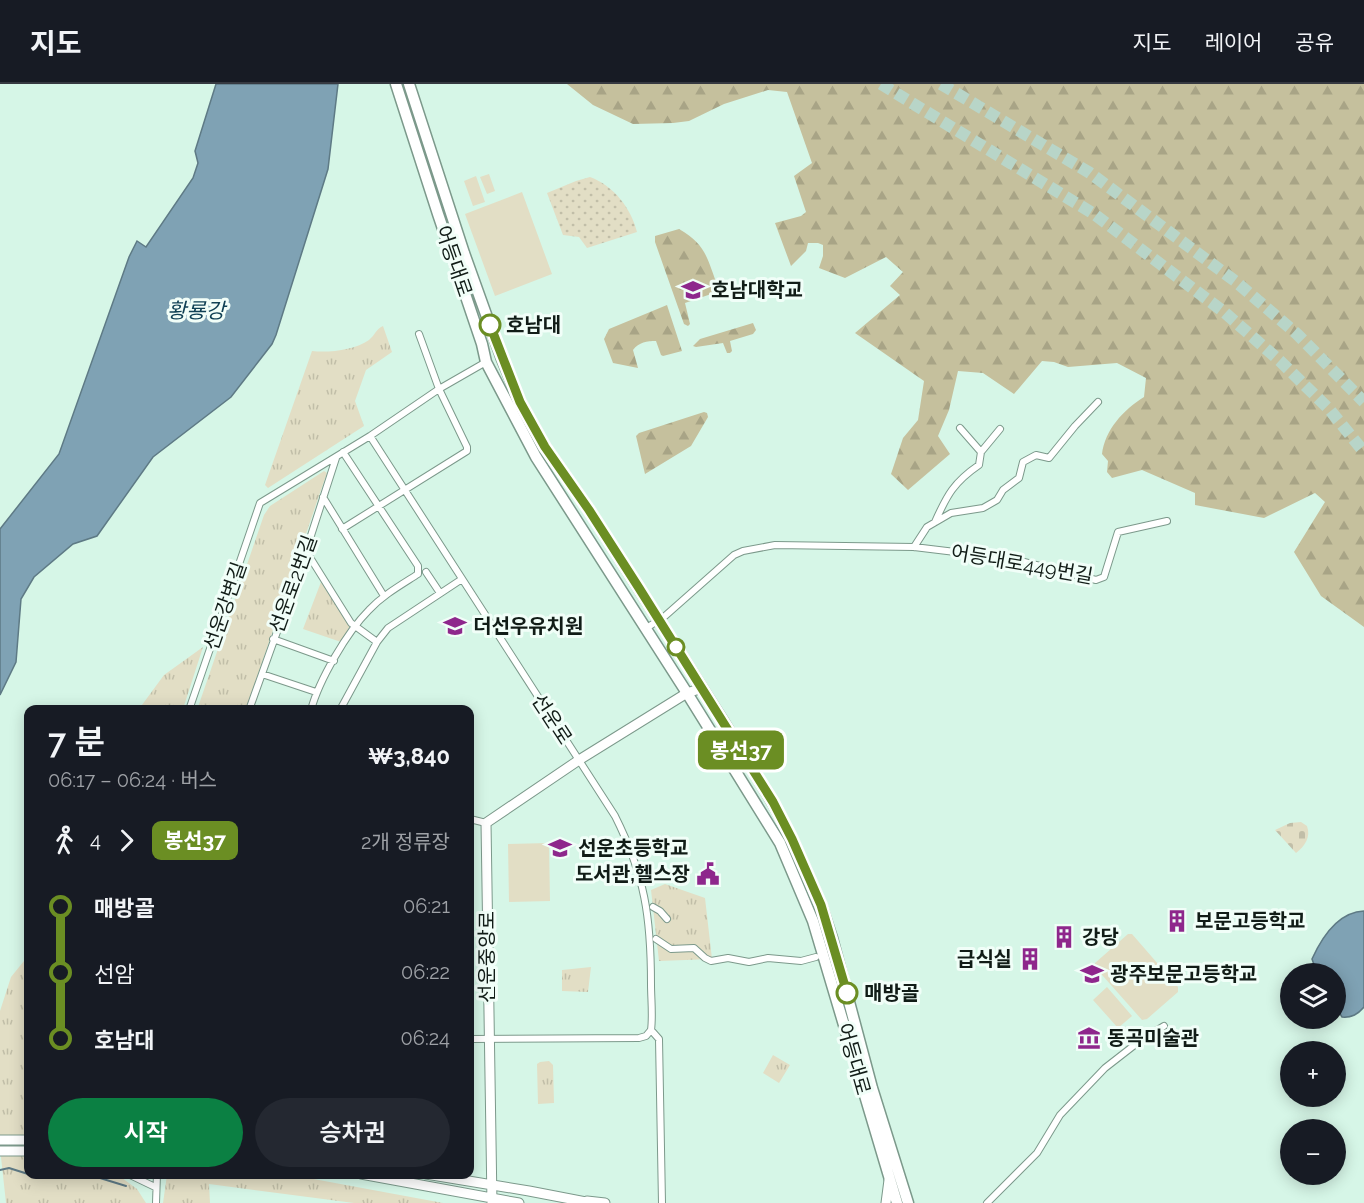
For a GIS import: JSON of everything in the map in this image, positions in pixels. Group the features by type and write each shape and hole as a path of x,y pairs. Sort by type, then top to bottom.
{"main road":[{"name":"어등대로","path":"396,84 486,362 536,457 780,843 813,921 897,1203"},
{"name":"어등대로","path":"409,84 464,253 520,402 551,455 660,620 773,802 792,839 821,905 832,938 872,1088 908,1203"}],"street":[{"path":"342,529 467,451 466,444 439,389 419,334"},
{"path":"336,458 439,389 486,362"},
{"name":"어등대로449번길","path":"914,547 927,527 935,522 951,513 983,508 997,500 1003,490 1019,478 1023,462 1036,455 1049,458 1098,402"},
{"path":"960,429 981,452"},
{"name":"어등대로449번길","path":"935,522 944,502 960,478 979,465 981,452 1000,429"},
{"name":"선운로","path":"369,436 615,816 638,869 647,907 651,938 651,1030 659,1040 662,1203"},
{"path":"312,705 316,692 355,626 384,596 418,574 419,571 380,505 344,452"},
{"name":"선운로2번길","path":"253,705 261,674 306,551 336,458"},
{"name":"선운강변길","path":"191,705 260,503 336,458"},
{"path":"323,497 384,596"},
{"name":"어등대로449번길","path":"645,629 660,620 734,555 743,550 775,545 914,547 1013,558 1096,580 1104,577 1118,532 1167,521"},
{"path":"306,551 351,623 377,642"},
{"path":"426,572 440,593"},
{"path":"343,705 377,642 388,628 462,579"},
{"path":"273,639 334,661"},
{"path":"261,674 316,692"},
{"path":"474,820 486,823 579,760 687,693 702,688"},
{"name":"선운중앙로","path":"486,823 491,1200"},
{"path":"653,907 667,919"},
{"path":"656,939 671,949 694,948 711,961 728,958 749,962 768,957 801,961 816,957"},
{"path":"987,1203 1037,1153 1060,1115 1105,1068 1141,1040 1164,1026"},
{"path":"474,1040 639,1038 646,1036 651,1030"},
{"path":"0,1140 24,1140"},
{"path":"0,1150 24,1151"},
{"path":"886,1203 889,1178"},
{"path":"138,1179 155,1187"},
{"path":"156,1203 155,1187 157,1179"},
{"path":"386,1179 517,1203"},
{"path":"458,1179 591,1203"},
{"path":"578,1200 605,1203"}],"green space":[{"path":"567,84 1364,84 1364,627 1321,596 1294,552 1325,502 1315,493 1264,518 1195,505 1195,493 1142,470 1112,478 1107,472 1108,461 1102,454 1104,445 1116,421 1144,397 1146,378 1117,363 1068,367 1042,361 1014,394 983,373 958,371 949,410 938,436 950,454 908,490 891,474 903,438 918,420 924,381 855,333 900,295 890,286 903,272 886,257 845,278 819,268 823,256 823,245 818,243 808,243 806,251 791,266 775,223 801,216 806,212 794,176 812,163 787,92 768,90 724,104 689,121 633,124 593,105"},
{"path":"489,174 495,191 487,194 480,177"},
{"path":"476,176 485,202 473,206 464,181"},
{"path":"590,177 607,186 626,206 637,232 587,248 579,237 563,235 547,193"},
{"path":"522,192 552,274 495,296 465,214"},
{"path":"679,229 701,247 718,287 717,292 685,303 690,324 688,326 684,324 655,242 655,236"},
{"path":"667,305 682,351 663,356 656,341 646,342 633,350 638,368 613,363 604,339 609,329"},
{"path":"753,323 756,330 753,334 730,341 732,351 730,353 727,353 723,343 693,346 700,339"},
{"path":"383,326 392,352 366,370 355,401 364,426 268,488 265,485 312,351 326,352 357,346 369,340"},
{"path":"704,412 708,417 691,446 645,474 636,436 639,433"},
{"path":"324,471 327,473 247,705 199,705 264,515 270,506"},
{"path":"321,582 350,626 341,642 303,629"},
{"path":"203,647 184,705 142,705 164,675"},
{"path":"1301,822 1307,826 1308,838 1296,853 1275,830 1290,823"},
{"path":"549,843 550,901 509,902 508,844"},
{"path":"665,884 705,898 712,959 659,961 651,890"},
{"path":"1128,934 1132,934 1178,987 1178,992 1147,1019 1142,1020 1095,967 1095,963"},
{"path":"24,961 24,1179 123,1179 137,1189 146,1203 6,1203 0,1148 0,1011 11,977"},
{"path":"591,967 588,992 562,991 562,970"},
{"path":"1107,987 1132,1016 1118,1028 1093,1000"},
{"path":"773,1055 790,1065 779,1083 763,1073"},
{"path":"549,1061 553,1065 554,1103 538,1104 537,1064"},
{"path":"166,1179 314,1179 443,1203 354,1203 209,1184 210,1203 163,1203"}],"water":[{"name":"황룡강","path":"216,84 338,84 328,169 276,335 272,344 231,397 153,457 97,536 73,544 34,577 21,599 16,662 0,695 0,529 59,454 129,257 137,241 146,247 193,178 198,163 195,151"},
{"path":"1364,911 1364,1007 1355,1015 1346,1017 1346,963 1313,963 1312,959 1332,927 1355,912"}],"waterway":[{"path":"0,1170 9,1168 24,1173"},
{"path":"103,1179 126,1186"}],"tunnel":[{"path":"881,84 1094,214 1224,312 1280,361 1329,409 1364,452"},
{"path":"941,84 1090,173 1235,281 1297,334 1364,402"}],"bus line":[{"name":"봉선37","path":"490,325 520,402 545,447 660,620 773,802 821,905 847,993"}],"place":[{"name":"호남대학교","path":"693,290"},
{"name":"호남대","path":"490,325"},
{"name":"더선우유치원","path":"455,626"},
{"name":"선운초등학교","path":"560,848"},
{"name":"도서관,헬스장","path":"708,874"},
{"name":"보문고등학교","path":"1177,921"},
{"name":"강당","path":"1064,937"},
{"name":"급식실","path":"1030,959"},
{"name":"광주보문고등학교","path":"1092,974"},
{"name":"매방골","path":"847,993"},
{"name":"동곡미술관","path":"1089,1038"}]}
